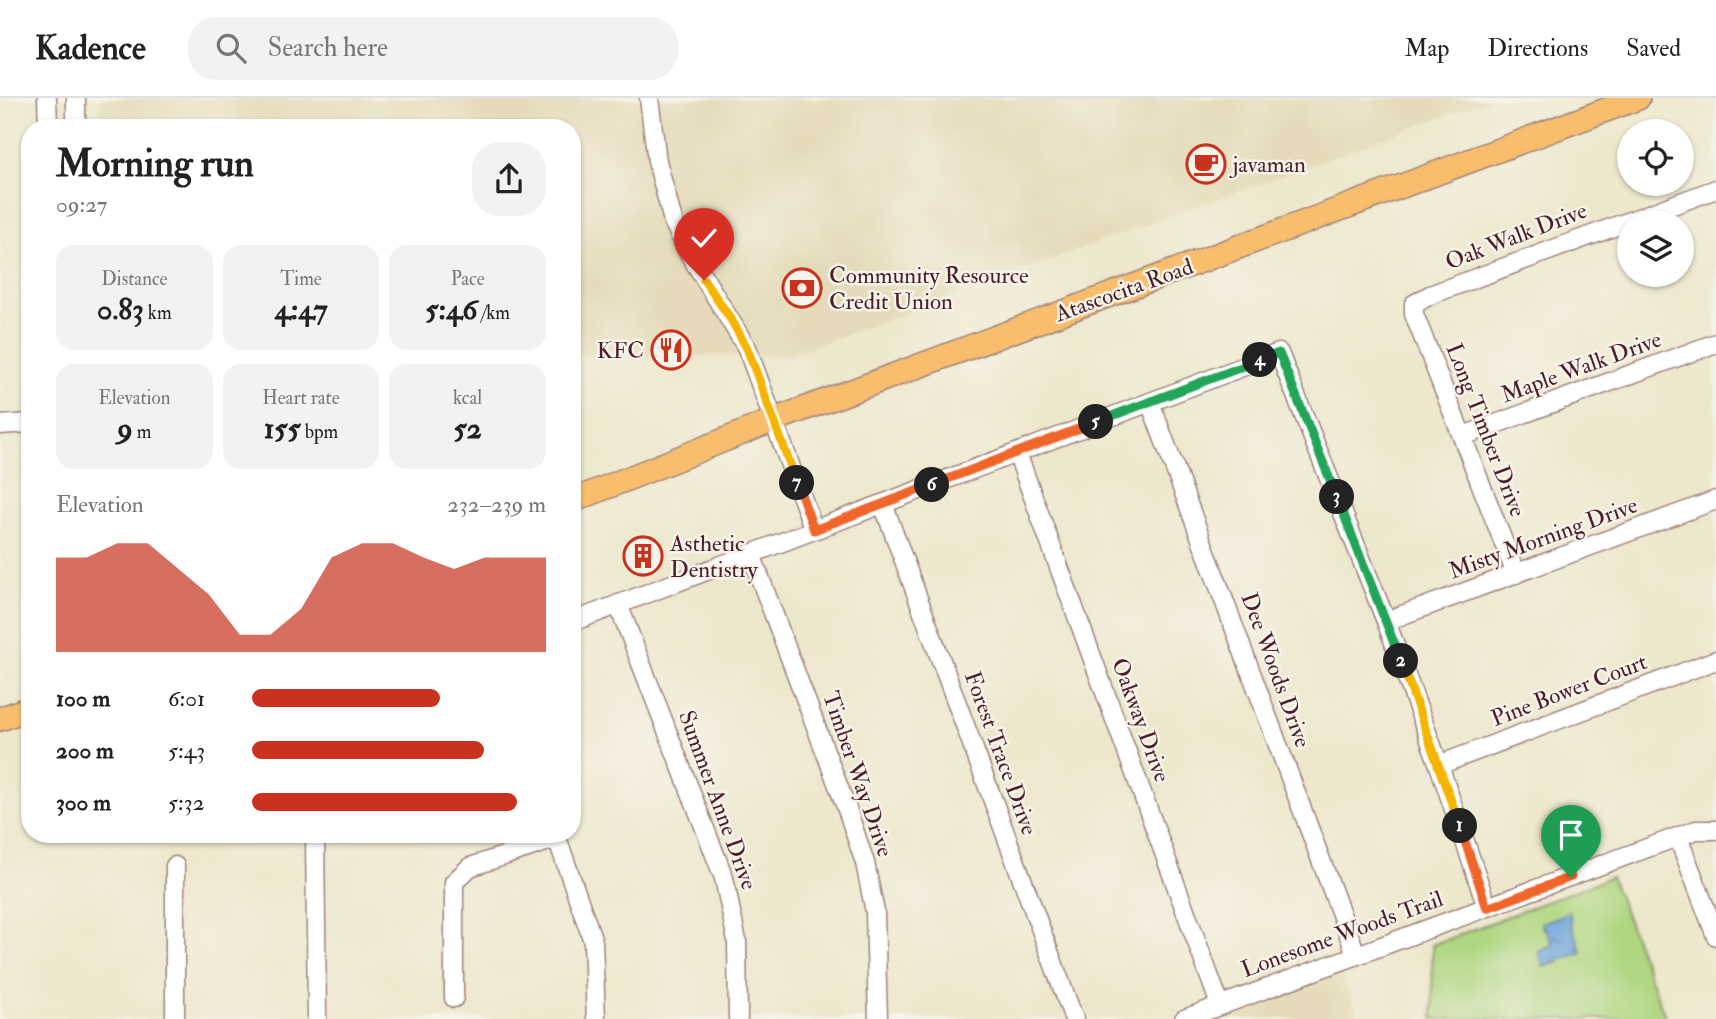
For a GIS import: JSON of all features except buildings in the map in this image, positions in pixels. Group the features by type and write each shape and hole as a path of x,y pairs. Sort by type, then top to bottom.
{"main road":[{"name":"Atascocita Road","path":"581,497 774,420 1638,98"},
{"path":"0,719 21,711"}],"street":[{"path":"47,98 48,119"},
{"path":"76,98 76,119"},
{"path":"649,98 657,161 673,220 687,250 747,348 814,530"},
{"name":"Oak Walk Drive","path":"1414,304 1430,295 1604,229 1716,190"},
{"name":"Long Timber Drive","path":"1414,304 1414,314 1516,574"},
{"name":"Maple Walk Drive","path":"1463,436 1716,343"},
{"path":"581,618 1279,353 1387,621 1487,908"},
{"name":"Dee Woods Drive","path":"1150,402 1356,954"},
{"path":"0,425 21,424"},
{"name":"Oakway Drive","path":"1017,453 1220,1005"},
{"name":"Misty Morning Drive","path":"1387,621 1716,500"},
{"name":"Forest Trace Drive","path":"883,504 1074,1019"},
{"name":"Timber Way Drive","path":"751,554 865,863 878,953 878,1019"},
{"name":"Summer Anne Drive","path":"618,604 724,878 737,941 738,1019"},
{"name":"Pine Bower Court","path":"1439,765 1716,660"},
{"name":"Lonesome Woods Trail","path":"1184,1019 1696,830 1716,830"},
{"path":"1678,837 1716,936"},
{"path":"315,843 317,1019"},
{"path":"454,998 454,882 470,867 537,843"},
{"path":"559,843 593,941 596,1019"},
{"path":"175,866 175,1019"}],"shaded area":[{"path":"100,98 1493,98 788,356 581,356 581,119 100,119"},
{"path":"1341,974 1359,1019 1221,1019"}],"green space":[{"path":"1611,877 1666,1019 1433,1019 1432,945"}],"water":[{"path":"1569,912 1582,952 1544,967 1538,951 1552,943 1541,923"}],"place":[{"name":"javaman","path":"1206,164"},
{"name":"Community Resource Credit Union","path":"802,288"},
{"name":"KFC","path":"671,350"},
{"name":"Asthetic Dentistry","path":"643,556"}],"route":[{"path":"704,280 747,348 814,530 1279,353 1387,621 1487,908 1571,877"}]}
